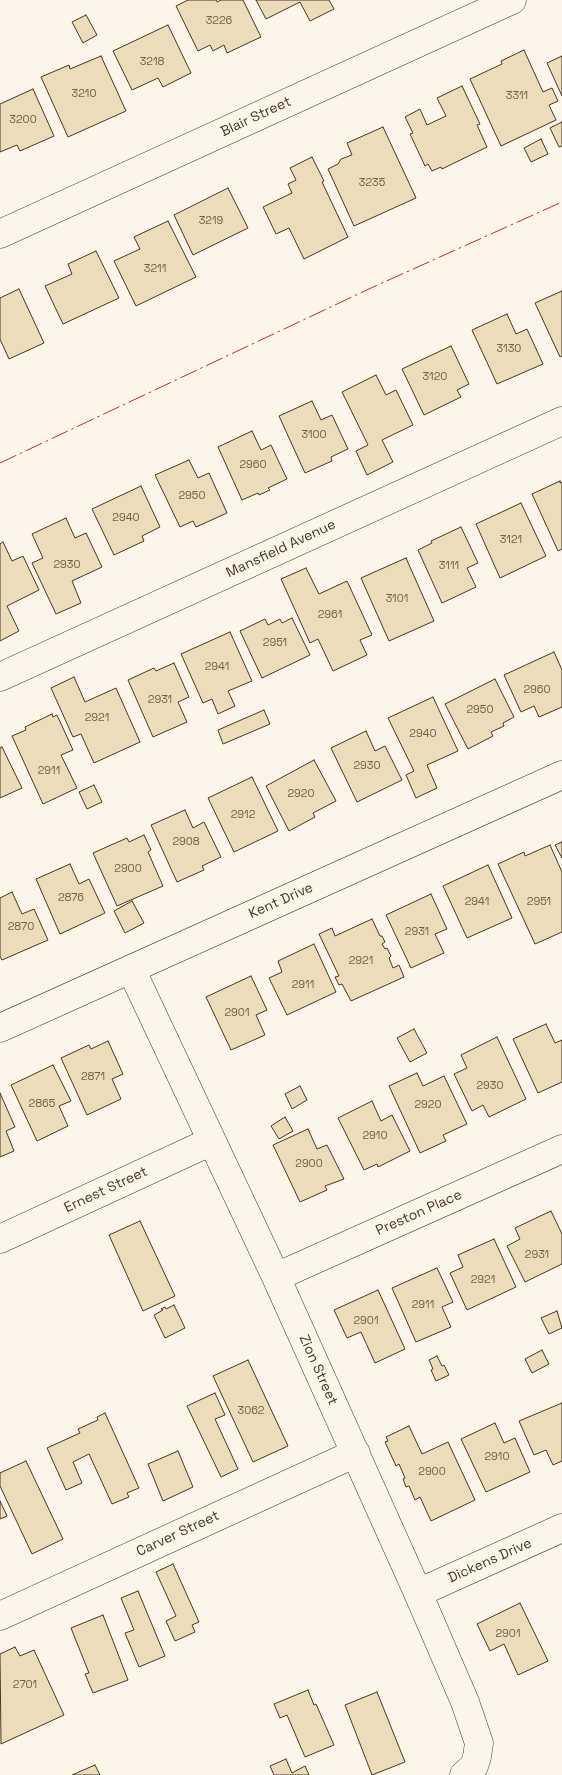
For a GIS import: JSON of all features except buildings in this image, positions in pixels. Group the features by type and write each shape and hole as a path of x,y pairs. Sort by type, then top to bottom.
{"street":[{"name":"Blair Street","path":"0,234 512,0"},
{"name":"Mansfield Avenue","path":"0,677 562,421"},
{"name":"Kent Drive","path":"0,1028 562,775"},
{"name":"Zion Street","path":"131,969 276,1277 356,1453 465,1702 479,1743 474,1766 464,1775"},
{"name":"Ernest Street","path":"0,1239 212,1141"},
{"name":"Preston Place","path":"276,1277 562,1149"},
{"name":"Carver Street","path":"0,1616 356,1453"},
{"name":"Dickens Drive","path":"418,1594 562,1528"}],"power":[{"path":"0,463 371,288 562,202"}]}
